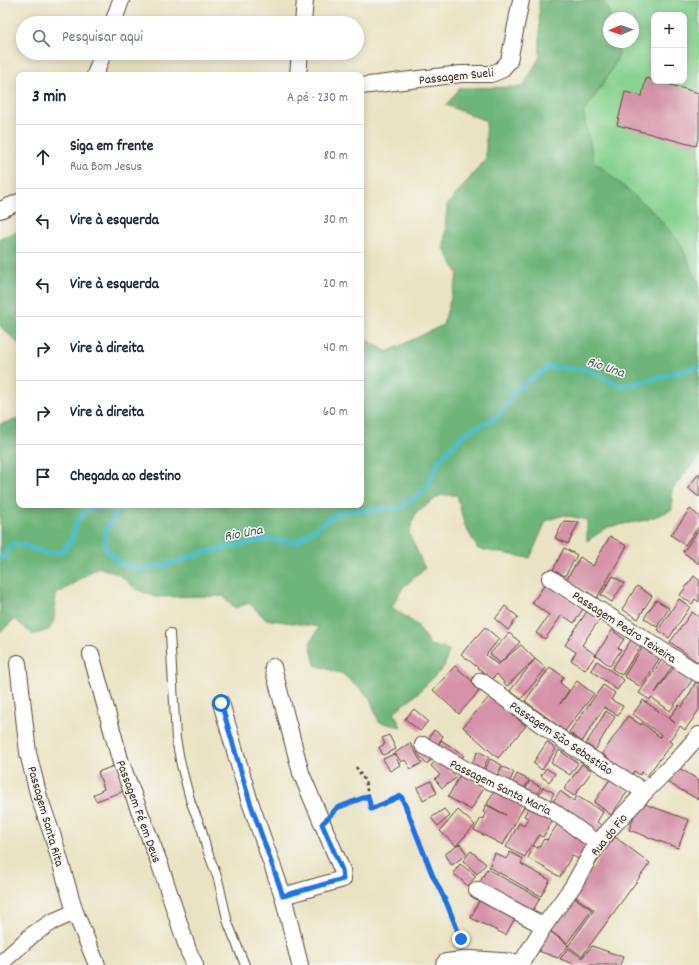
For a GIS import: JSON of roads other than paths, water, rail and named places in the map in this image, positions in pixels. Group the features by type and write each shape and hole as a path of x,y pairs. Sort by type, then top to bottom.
{"main road":[{"path":"448,965 470,962 514,965"}],"street":[{"path":"115,16 121,0"},
{"path":"303,16 305,0"},
{"name":"Passagem Sueli","path":"364,86 461,74 491,74 501,70 509,61 521,0"},
{"path":"96,72 100,60"},
{"path":"298,72 299,60"},
{"path":"0,210 16,203"},
{"name":"Passagem Pedro Teixeira","path":"550,578 699,674"},
{"name":"Passagem Fé em Deus","path":"91,654 122,762 159,862 188,950 195,965"},
{"name":"Passagem Santa Rita","path":"18,663 28,753 39,797 53,837 75,912 97,965"},
{"path":"273,667 301,773 342,870 343,879 283,896"},
{"name":"Passagem São Sebastião","path":"481,681 564,741 644,792"},
{"path":"221,703 249,799 283,896 298,963"},
{"name":"Rua do Fio","path":"520,965 544,926 573,886 597,843 699,735"},
{"name":"Passagem Santa Maria","path":"423,745 468,771 548,808 597,843"},
{"path":"477,890 544,926"},
{"path":"0,964 32,935 52,922 75,912"}],"lane":[{"path":"170,633 176,739 181,765 191,803 202,830 206,847 218,879 228,923 245,965"}],"waterway":[{"name":"Rio Una","path":"111,508 115,516 105,531 105,548 120,563 139,569 163,566 203,553 268,539 296,542 339,512 400,508 427,488 439,460 464,434 499,416 515,390 548,367 588,370 622,387 699,367"},
{"name":"Rio Una","path":"0,558 3,558 11,545 20,544 45,553 62,552 72,540 77,520 86,510 95,508"}]}
